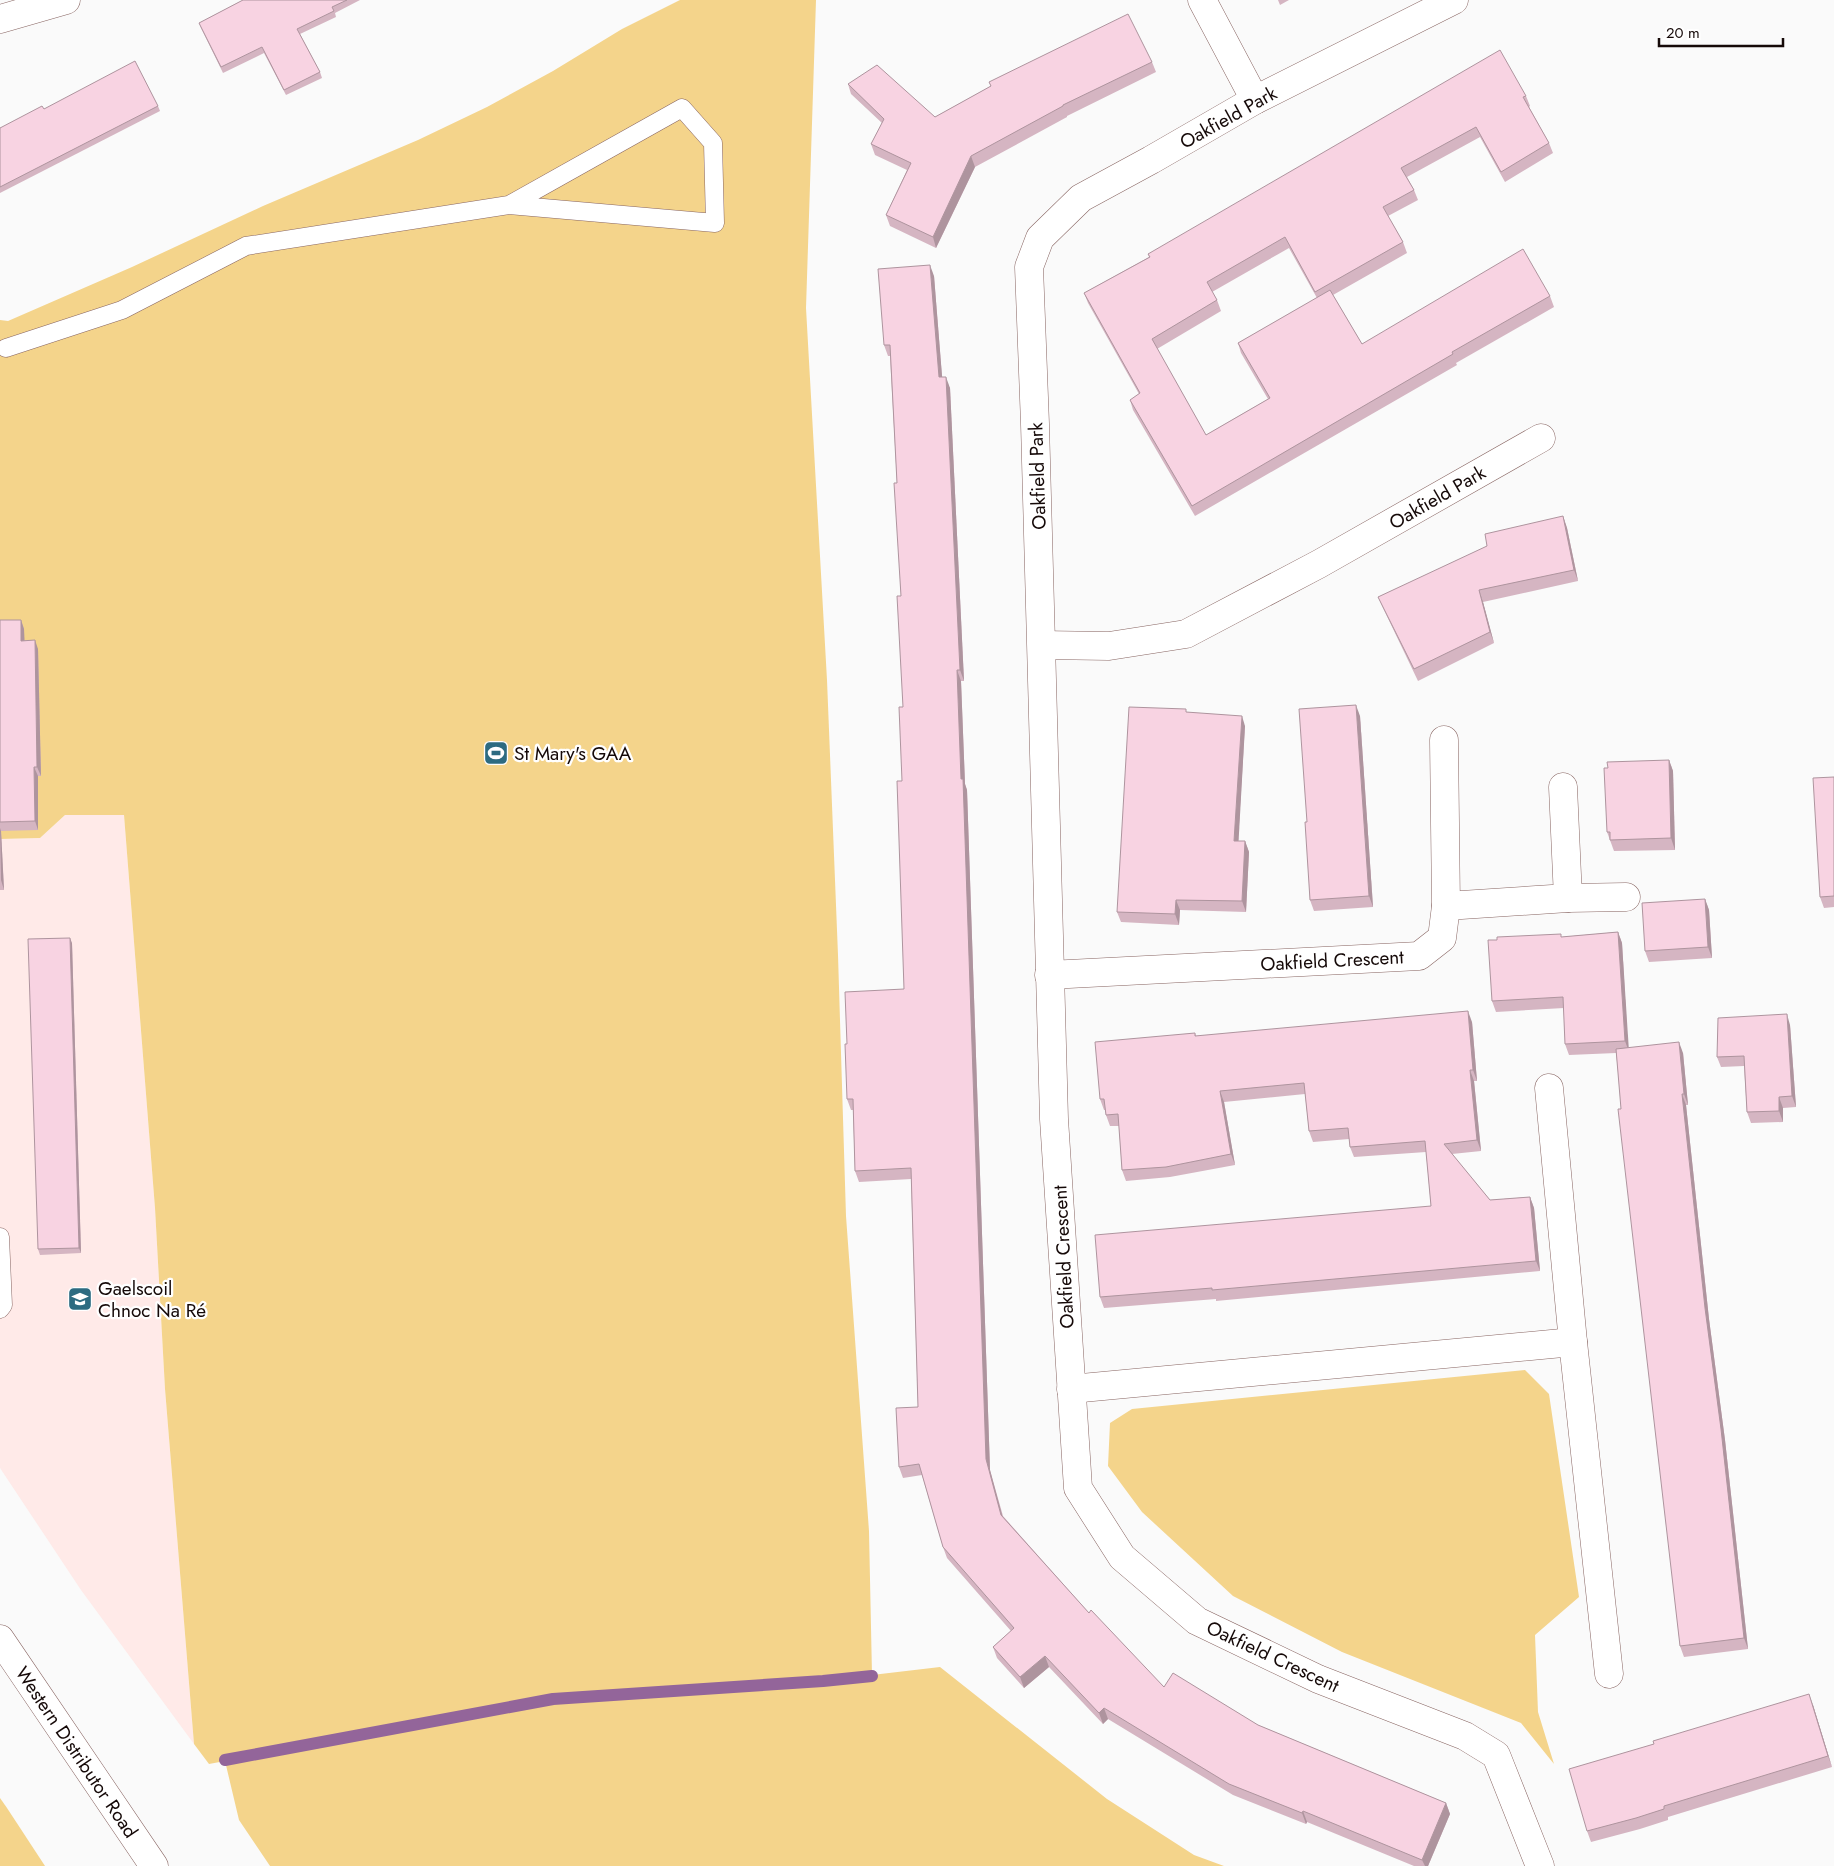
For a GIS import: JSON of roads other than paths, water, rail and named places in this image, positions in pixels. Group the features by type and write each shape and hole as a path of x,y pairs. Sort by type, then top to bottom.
{"street":[{"path":"0,19 66,0"},
{"path":"1202,0 1255,100"},
{"name":"Oakfield Park","path":"1454,0 1255,100 1081,198 1040,238 1029,267 1042,645 1108,646 1186,634 1319,564 1541,438"},
{"name":"Oakfield Crescent","path":"1042,645 1054,1119 1078,1488 1122,1557 1197,1621 1318,1679 1465,1736 1496,1755 1540,1866"},
{"name":"Oakfield Crescent","path":"1049,975 1419,956 1442,938 1446,906 1444,740"},
{"path":"1563,787 1568,898"},
{"path":"1446,906 1568,898 1626,897"},
{"path":"1549,1088 1573,1342 1609,1674"},
{"path":"1071,1389 1573,1342"},
{"name":"Western Distributor Road","path":"0,1639 154,1866"}],"lane":[{"path":"6,348 122,310 246,246 509,205 715,222 713,143 682,108 509,205"},
{"path":"0,1237 3,1306 0,1309"}],"waterway":[{"path":"225,1760 553,1699 872,1676"}],"place":[{"name":"St Mary's GAA","path":"496,753"},
{"name":"Gaelscoil Chnoc Na Ré","path":"80,1299"}]}
